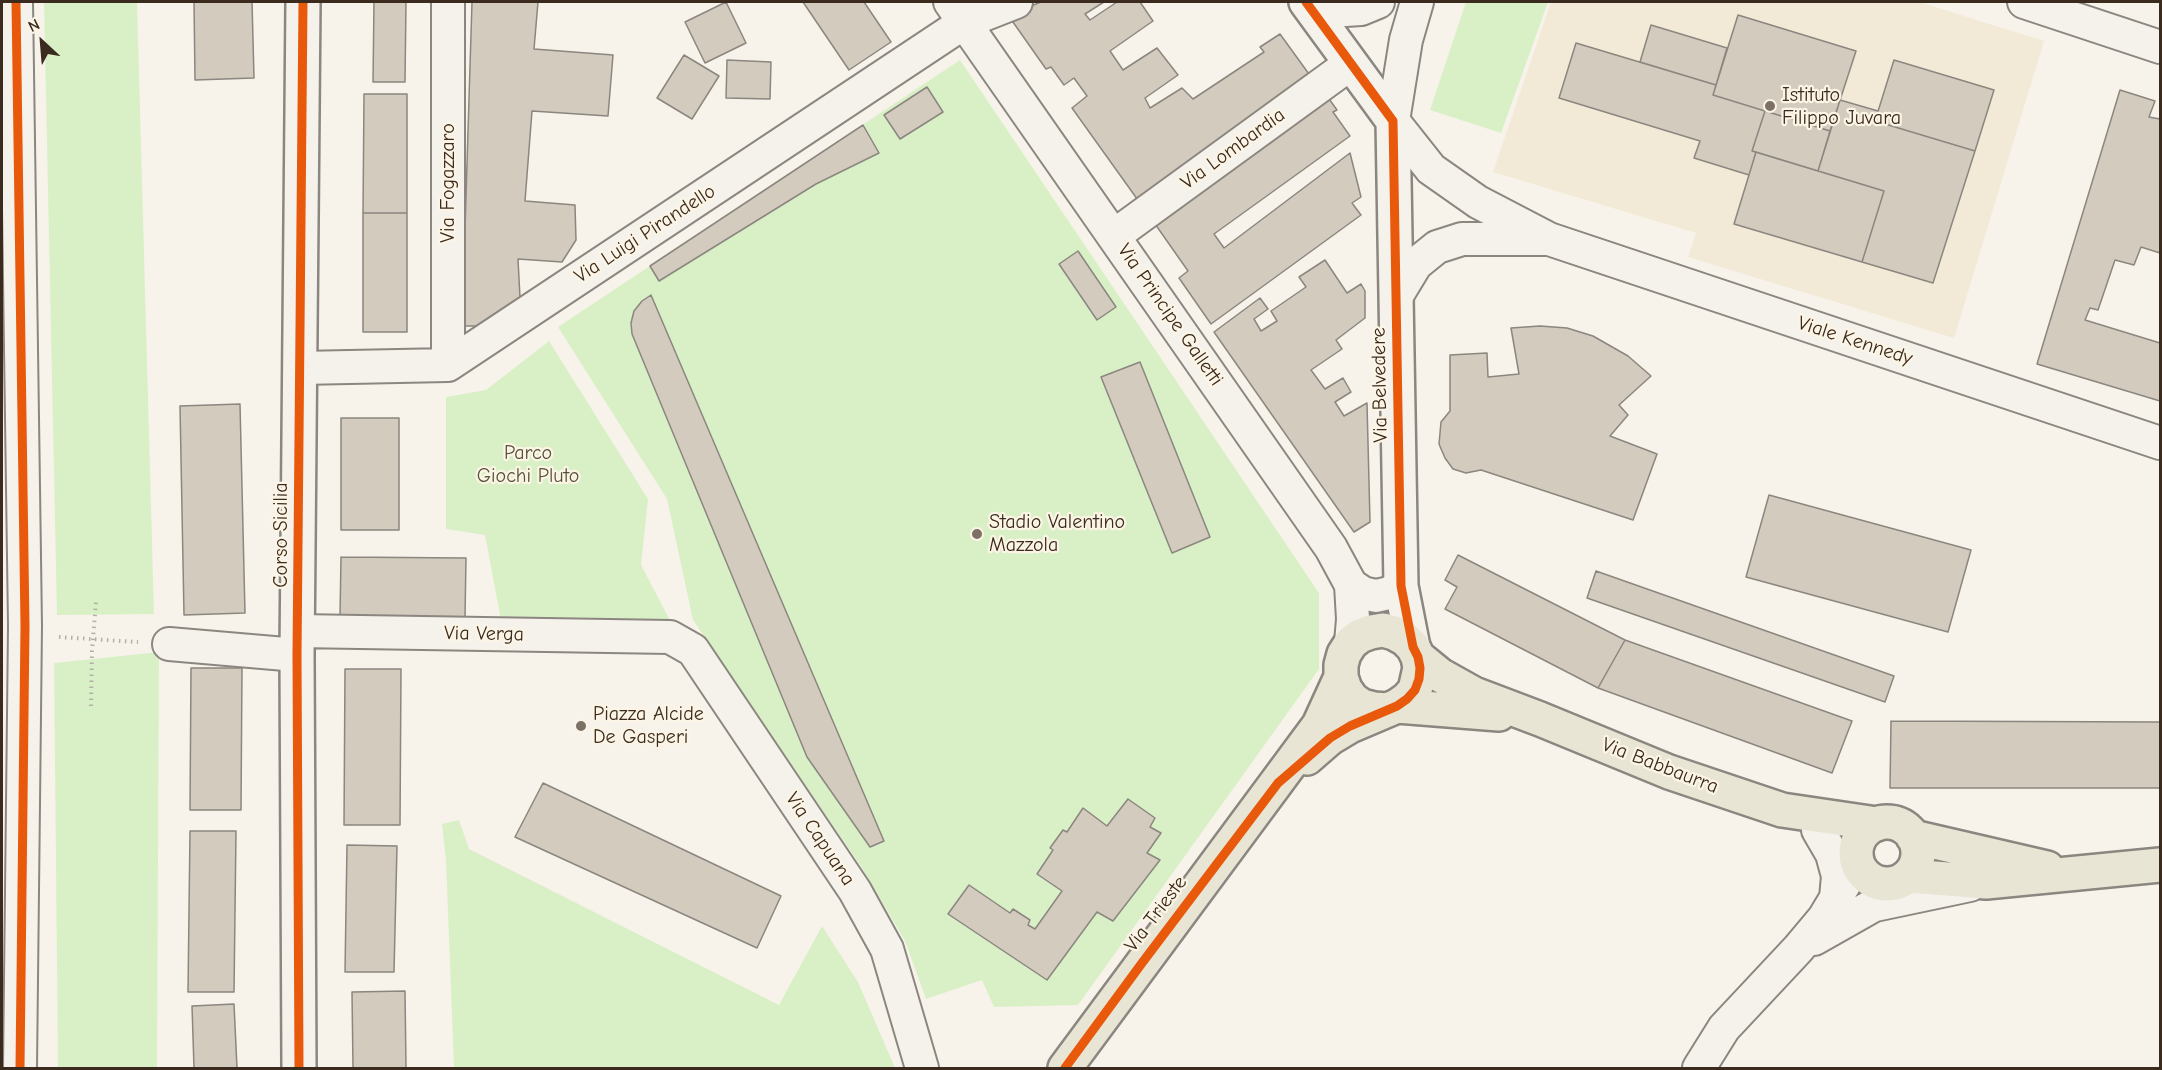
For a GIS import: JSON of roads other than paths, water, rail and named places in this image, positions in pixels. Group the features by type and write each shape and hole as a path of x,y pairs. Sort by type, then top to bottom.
{"main road":[{"path":"1383,630 1394,633 1405,639 1415,652 1440,675 1474,694 1540,719 1473,711 1391,708 1374,710 1357,702 1345,689 1341,677 1344,654 1351,643 1360,636 1383,630"},
{"path":"1278,783 1330,738 1407,699 1415,690 1420,668 1415,652"},
{"path":"1278,783 1319,725 1341,677"},
{"name":"Via Babbaurra","path":"1540,719 1669,772 1782,810"},
{"name":"Via Trieste","path":"1065,1068 1278,783"},
{"path":"1782,810 1877,824"},
{"path":"1782,810 1818,830 1857,862 1870,879 1879,884 1890,884 1906,878 1986,882 2160,865"},
{"path":"1857,862 1856,851 1859,839 1867,830 1877,824 1887,822 1897,824 1913,837 1917,846 1915,867 1906,878"},
{"path":"1913,837 2075,874"}],"street":[{"path":"16,2 10,97 20,1068"},
{"name":"Corso Sicilia","path":"299,1068 298,643 303,2"},
{"name":"Via Fogazzaro","path":"448,2 448,364"},
{"name":"Via Luigi Pirandello","path":"448,364 958,12 1016,2"},
{"path":"1310,7 1361,9 1378,2"},
{"path":"1393,121 1406,40 1418,2"},
{"path":"2024,2 2160,46"},
{"path":"1310,7 1350,64 1431,169 1478,202 1549,239"},
{"name":"Via Principe Galletti","path":"958,12 1331,548 1351,585 1353,619 1351,643"},
{"name":"Via Lombardia","path":"1115,235 1350,64"},
{"name":"Via Belvedere","path":"1393,121 1401,586 1415,652"},
{"path":"1396,297 1416,264 1437,247 1462,239 1549,239"},
{"name":"Viale Kennedy","path":"1549,239 2160,443"},
{"path":"300,368 448,364"},
{"path":"1351,585 1363,593 1376,596 1389,593 1401,586"},
{"name":"Via Verga","path":"298,643 670,637"},
{"name":"Via Capuana","path":"670,637 693,650 855,891 887,949 922,1068"},
{"path":"168,644 298,643"},
{"path":"1818,830 1832,854 1838,876 1836,898"},
{"path":"1699,1068 1724,1028 1824,918 1857,862"},
{"path":"1798,949 1874,905 1906,878"},
{"path":"1874,905 1986,882"}],"place":[{"name":"Istituto Filippo Juvara","path":"1770,106"},
{"name":"Stadio Valentino Mazzola","path":"977,534"},
{"name":"Piazza Alcide De Gasperi","path":"581,726"}],"park label":[{"name":"Parco Giochi Pluto","path":"528,464"}]}
